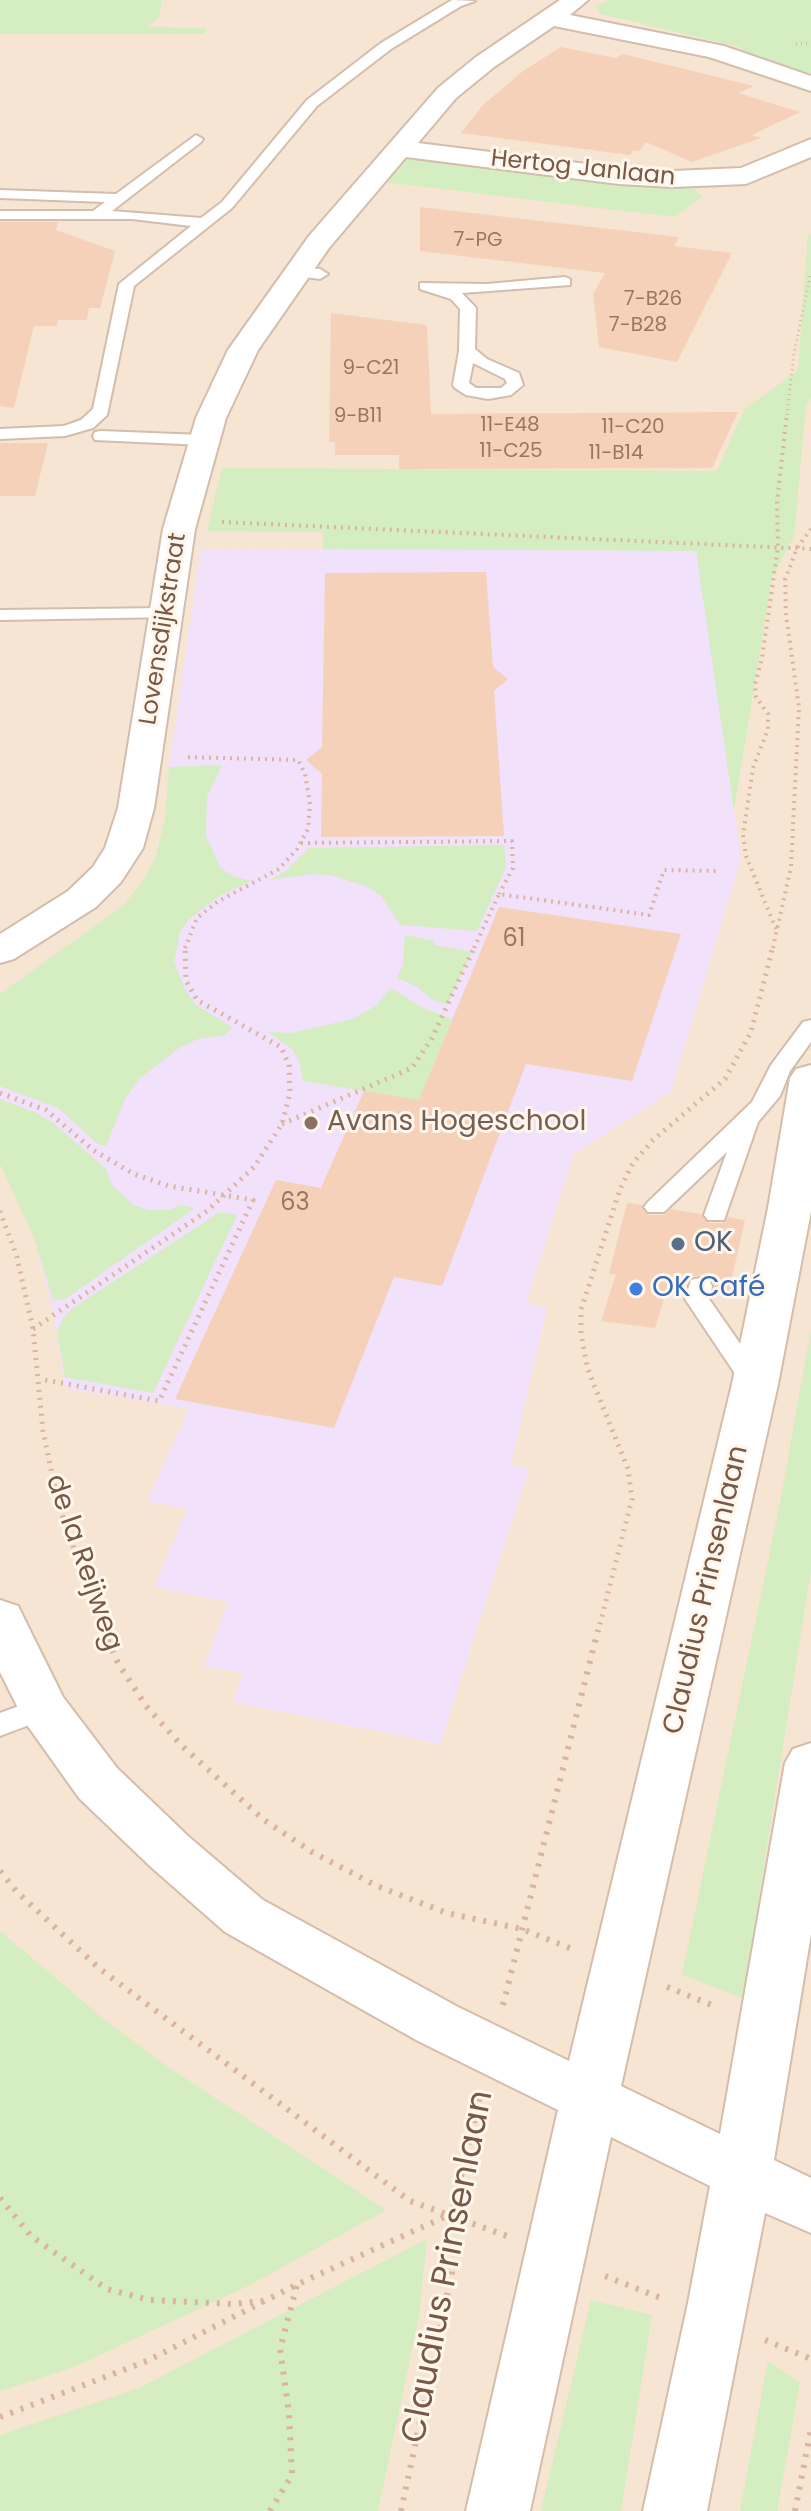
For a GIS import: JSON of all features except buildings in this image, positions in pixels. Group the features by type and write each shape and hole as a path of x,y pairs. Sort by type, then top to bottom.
{"street":[{"path":"558,6 715,51 811,84"},
{"name":"Lovensdijkstraat","path":"0,951 68,910 108,874 129,835 182,520 203,440 243,350 308,273 397,148 458,83 558,6"},
{"name":"Hertog Janlaan","path":"397,148 619,176 673,179 746,176 811,147"},
{"name":"Claudius Prinsenlaan","path":"498,2511 589,2099 755,1384 790,1208 811,1078"},
{"path":"0,1619 22,1716 244,1916 491,2051 811,2207"},
{"path":"675,2511 742,2174 811,1763"}],"lane":[{"path":"0,434 65,431 87,424 101,411 127,284 227,205 312,103 386,46 457,3 469,1"},
{"path":"97,215 196,139"},
{"path":"0,194 118,198"},
{"path":"0,215 175,218 204,223"},
{"path":"467,351 470,313 466,303 450,293 425,286 479,289 565,282"},
{"path":"101,436 203,440"},
{"path":"0,615 165,613"},
{"path":"656,1207 769,1096 779,1070 811,1027"},
{"path":"716,1215 750,1118"},
{"path":"700,1286 697,1299 755,1384"}],"path":[{"path":"777,931 746,856 743,835 753,768 768,729 768,714 756,697 755,685 762,658 778,547 777,503 794,353 811,273"},
{"path":"182,520 811,549"},
{"path":"33,1329 207,1211 254,1167 282,1124 290,1093 289,1065 281,1047 197,1000 186,981 183,958 186,940 197,918 217,902 279,869 301,843 308,829 310,804 305,774 298,760 143,756"},
{"path":"282,1124 412,1068 432,1038 513,868 512,841 301,843"},
{"path":"499,894 649,915 664,870 719,871"},
{"path":"0,1093 46,1110 93,1150 134,1174 169,1186 253,1200 159,1401 40,1379"},
{"name":"de la Reijweg","path":"0,1211 17,1257 33,1329 45,1449 70,1543 99,1623 118,1663 146,1706 182,1746 243,1802 312,1852 377,1886 433,1908 522,1929"},
{"path":"0,1871 17,1892 100,1969 410,2201 452,2214 811,2359"},
{"name":"Claudius Prinsenlaan","path":"401,2511 452,2272 452,2214 522,1929"},
{"path":"0,2198 31,2236 107,2289 149,2300 233,2304 266,2300"},
{"path":"0,2417 147,2361 298,2284 452,2214"},
{"path":"270,2511 292,2475 289,2413 280,2349 298,2284"},
{"path":"795,2511 811,2429"}],"shaded area":[{"path":"0,0 811,0 811,2511 0,2511"},
{"name":"Avans Hogeschool","path":"201,549 697,550 741,859 671,1092 574,1154 526,1303 547,1307 511,1465 529,1469 440,1744 233,1702 243,1673 204,1666 228,1602 154,1587 187,1509 147,1501 189,1409 65,1388 54,1315 34,1237 0,1164 0,994 123,906 145,878 156,856 165,818 169,767"}],"green space":[{"path":"0,0 162,0 159,17 147,27 205,28 205,34 0,34"},
{"path":"608,0 811,0 811,75 739,47 601,14 595,6"},
{"path":"407,155 691,186 702,197 674,217 384,182"},
{"path":"808,234 811,235 811,398 806,407 794,536 772,578 734,810 696,551 323,549 323,532 207,531 222,468 717,471 744,410 798,370"},
{"path":"222,765 207,796 206,836 220,867 232,876 251,881 219,896 189,919 180,932 174,962 185,990 196,1005 232,1027 225,1035 198,1039 179,1048 139,1079 125,1099 106,1146 98,1144 58,1108 0,1086 0,994 123,906 145,878 156,856 165,818 169,767"},
{"path":"504,845 506,867 477,931 401,925 381,896 368,887 331,875 312,874 270,880 287,870 309,848"},
{"path":"405,935 435,941 434,945 472,952 447,1005 397,978 403,965"},
{"path":"391,988 421,1007 452,1019 425,1101 303,1081 299,1060 292,1049 268,1032 291,1033 353,1019 377,1005"},
{"path":"0,1099 53,1123 106,1169 111,1184 133,1205 149,1210 169,1210 181,1205 195,1208 65,1299 53,1300 34,1237 0,1164"},
{"path":"220,1212 237,1215 153,1393 65,1377 57,1333 63,1318 73,1308"},
{"path":"811,1329 811,1570 743,1998 682,1975 780,1503"},
{"path":"0,1931 105,2020 171,2069 386,2210 248,2286 74,2367 0,2391"},
{"path":"427,2239 419,2316 378,2511 0,2511 0,2435 139,2388"},
{"path":"591,2300 652,2315 621,2511 541,2511"},
{"path":"768,2361 800,2383 777,2511 740,2511"}],"place":[{"name":"Avans Hogeschool","path":"311,1123"},
{"name":"OK","path":"678,1244"},
{"name":"OK Café","path":"636,1289"}]}
